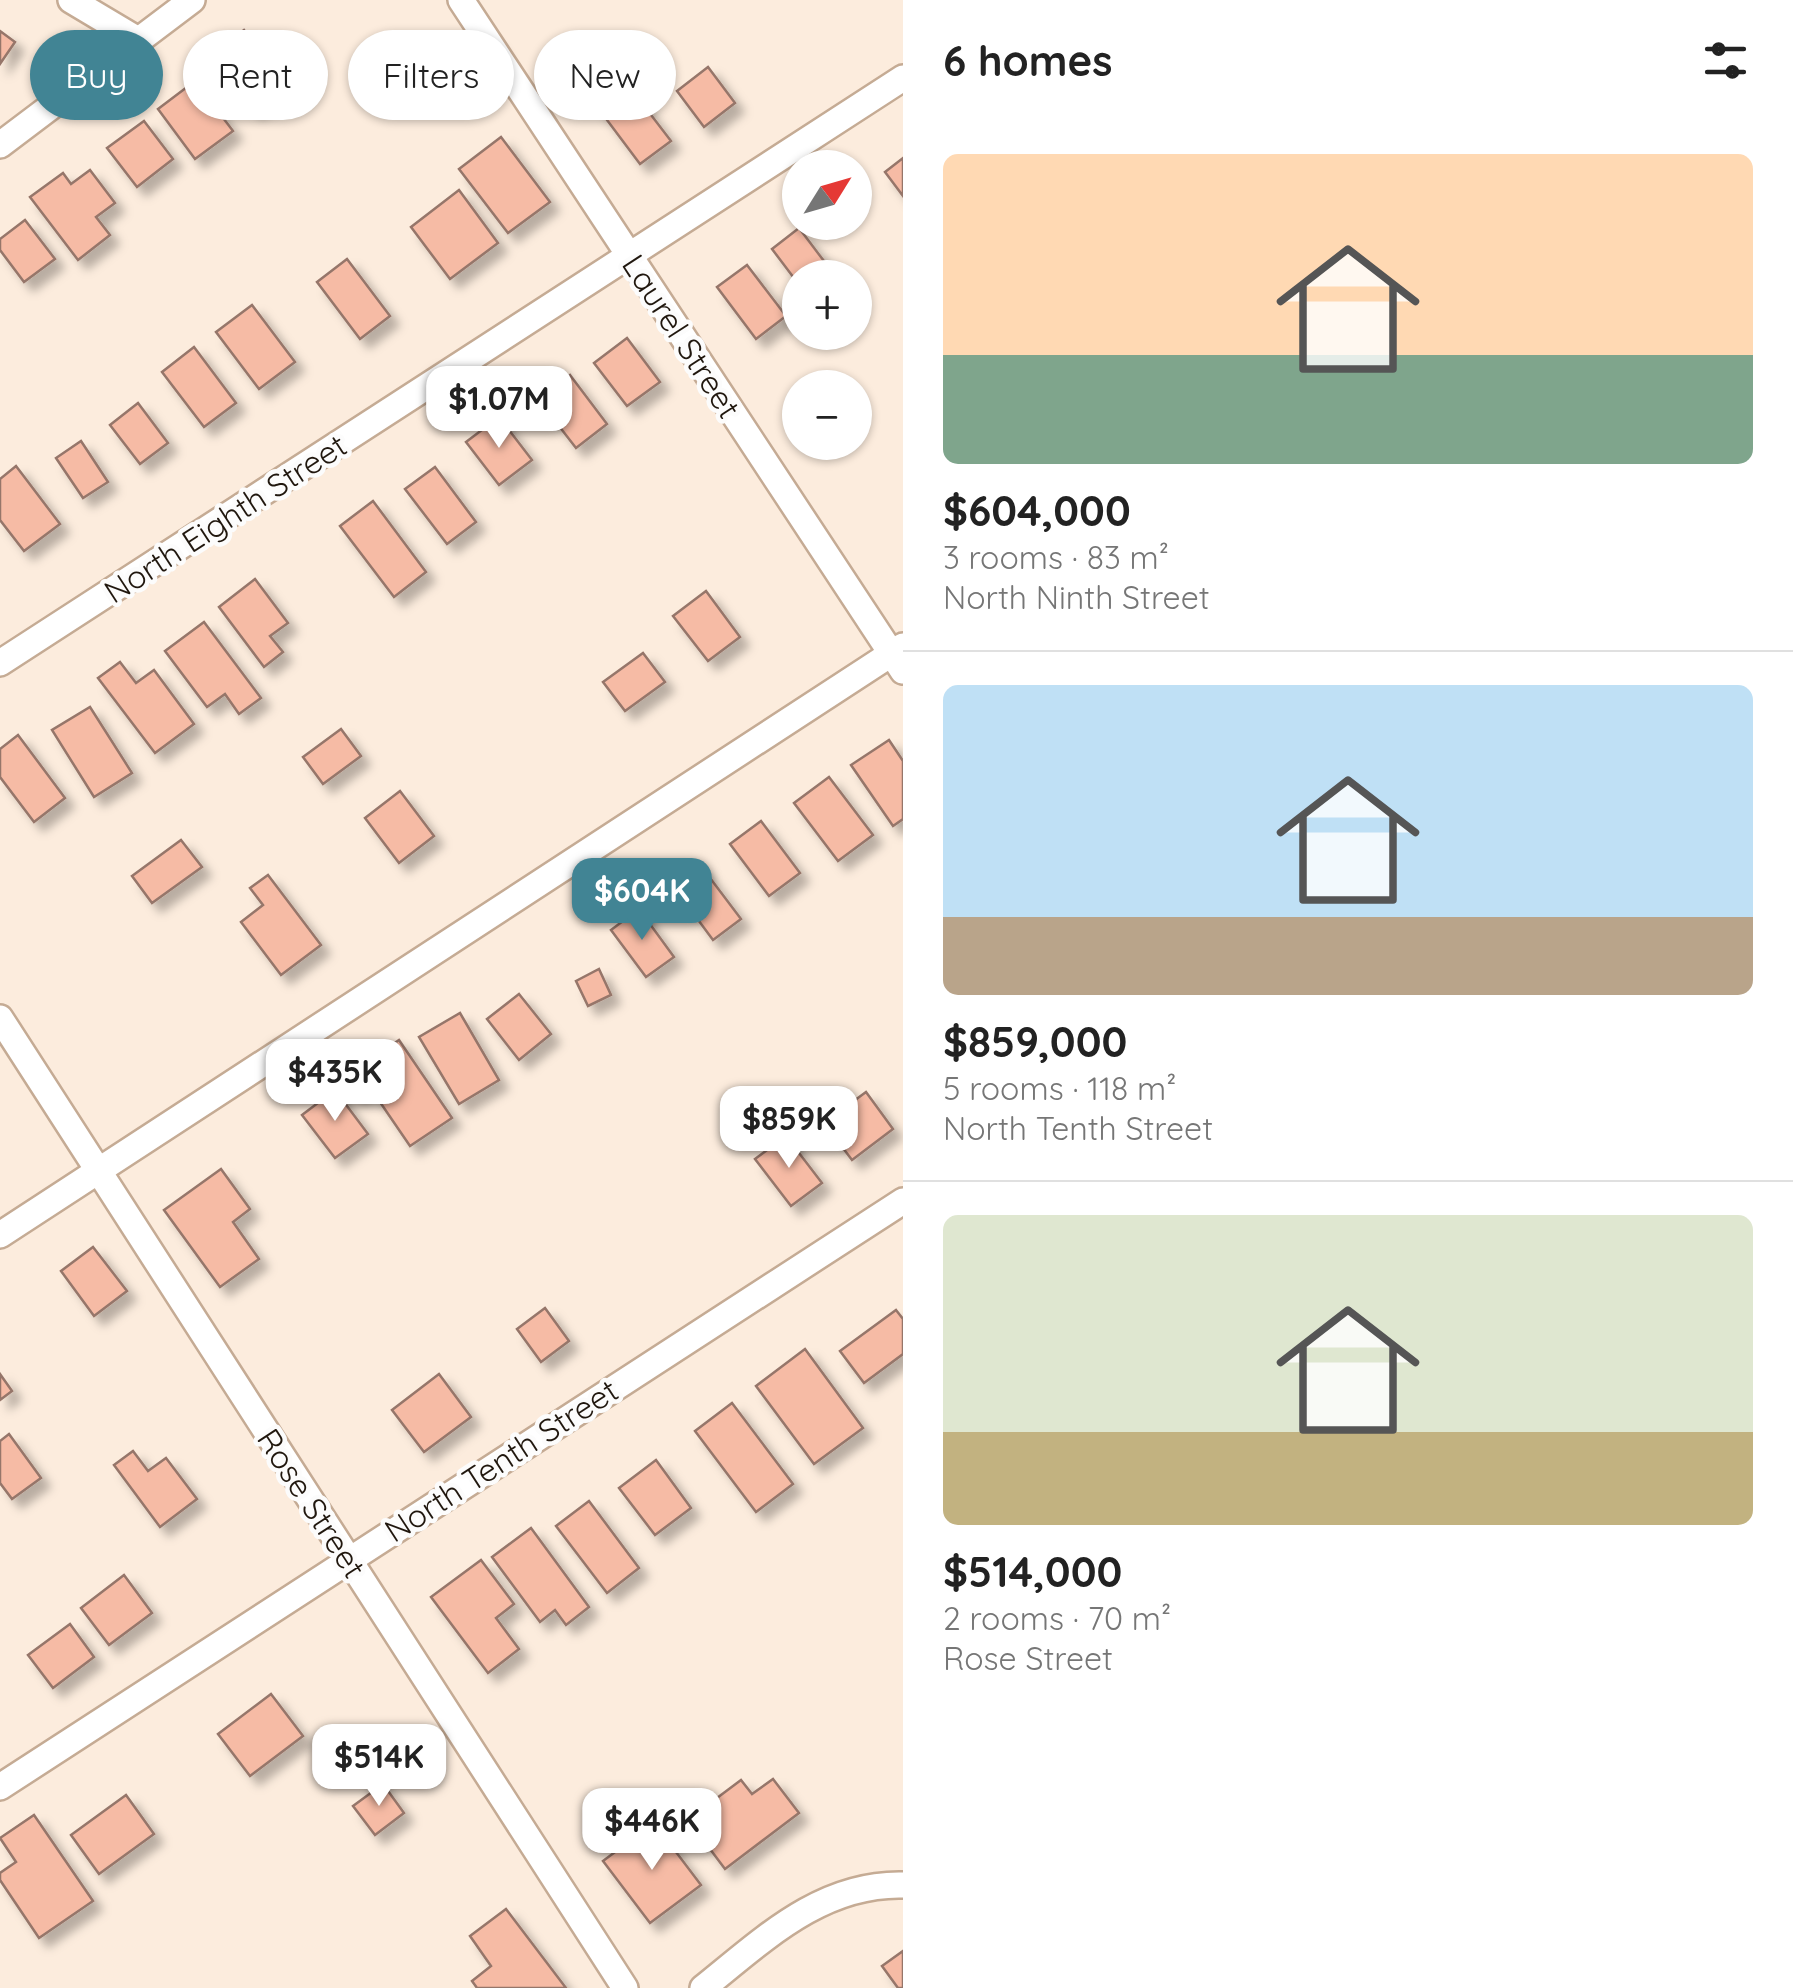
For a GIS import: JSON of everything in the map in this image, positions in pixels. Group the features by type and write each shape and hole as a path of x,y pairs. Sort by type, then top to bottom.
{"street":[{"path":"71,0 121,30"},
{"path":"152,30 192,0"},
{"name":"Laurel Street","path":"461,0 899,657"},
{"name":"North Eighth Street","path":"0,663 903,78"},
{"path":"0,145 33,120"},
{"path":"0,1235 899,657"},
{"name":"Rose Street","path":"0,1018 625,1988"},
{"name":"North Tenth Street","path":"0,1786 903,1201"},
{"path":"703,1988 786,1922 819,1902 855,1890 903,1885"}],"building":[{"path":"0,31 15,42 0,64"},
{"path":"708,67 735,103 704,127 677,91"},
{"path":"183,90 183,120 225,120 233,131 195,159 163,116 163,105"},
{"path":"607,120 655,120 671,141 640,164"},
{"path":"144,121 173,159 137,187 107,148"},
{"path":"501,137 550,202 508,233 459,169"},
{"path":"903,158 903,196 885,172"},
{"path":"90,170 115,203 96,217 110,235 78,260 30,197 63,173 71,184"},
{"path":"459,190 498,243 450,279 411,227"},
{"path":"25,220 55,259 24,282 0,250 0,239"},
{"path":"784,240 808,240 823,260 782,262 772,249"},
{"path":"347,259 390,316 360,339 317,282"},
{"path":"747,265 782,311 782,319 756,339 717,287"},
{"path":"252,305 295,362 259,389 216,332"},
{"path":"627,338 660,382 627,406 594,363"},
{"path":"194,347 236,403 204,427 162,372"},
{"path":"570,375 607,424 576,448 538,399"},
{"path":"138,403 168,443 140,464 110,425"},
{"path":"499,417 532,460 499,485 466,442"},
{"path":"81,441 108,482 83,498 56,458"},
{"path":"16,466 60,524 24,551 0,520 0,479"},
{"path":"435,467 476,522 447,544 405,489"},
{"path":"373,501 426,572 394,597 340,526"},
{"path":"255,579 288,623 270,636 283,652 264,667 219,607"},
{"path":"706,591 740,637 708,661 673,616"},
{"path":"204,622 261,698 239,714 225,694 207,707 165,651"},
{"path":"643,653 665,682 625,711 603,682"},
{"path":"120,662 136,683 154,670 194,724 155,753 98,678"},
{"path":"90,707 132,773 94,797 52,730"},
{"path":"341,729 361,756 323,784 303,757"},
{"path":"18,735 65,798 34,822 0,777 0,749"},
{"path":"889,740 903,761 903,819 893,826 851,765"},
{"path":"829,777 873,835 838,861 794,803"},
{"path":"400,791 434,836 399,863 365,818"},
{"path":"761,821 800,873 769,896 730,844"},
{"path":"181,840 202,867 152,903 132,876"},
{"path":"701,866 741,919 713,940 673,886"},
{"path":"268,875 321,945 281,975 241,922 263,905 250,888"},
{"path":"639,909 674,957 646,977 611,930"},
{"path":"599,969 611,995 588,1006 576,981"},
{"path":"519,994 551,1034 519,1060 487,1019"},
{"path":"460,1013 499,1080 459,1104 419,1037"},
{"path":"399,1040 452,1118 410,1146 369,1086 355,1095 343,1079"},
{"path":"335,1090 368,1134 335,1158 302,1115"},
{"path":"866,1092 893,1129 852,1160 824,1123"},
{"path":"786,1136 822,1183 791,1206 755,1159"},
{"path":"221,1169 250,1209 233,1222 259,1259 220,1287 164,1210"},
{"path":"93,1247 127,1291 94,1316 61,1271"},
{"path":"545,1308 569,1341 541,1362 517,1329"},
{"path":"896,1310 903,1319 903,1354 864,1383 840,1351"},
{"path":"805,1349 863,1428 814,1464 756,1386"},
{"path":"0,1374 12,1391 0,1400"},
{"path":"439,1374 471,1417 424,1452 392,1410"},
{"path":"732,1403 793,1484 756,1512 695,1431"},
{"path":"9,1434 41,1478 12,1499 0,1483 0,1441"},
{"path":"133,1451 148,1471 166,1458 197,1499 160,1527 114,1465"},
{"path":"656,1460 691,1508 655,1535 619,1488"},
{"path":"589,1501 639,1568 607,1593 556,1526"},
{"path":"531,1528 589,1607 566,1625 555,1610 540,1622 492,1557"},
{"path":"481,1560 514,1604 496,1618 519,1649 488,1673 431,1597"},
{"path":"124,1575 152,1613 109,1645 81,1608"},
{"path":"70,1624 94,1657 53,1688 28,1655"},
{"path":"271,1694 303,1736 250,1776 218,1734"},
{"path":"773,1779 799,1813 725,1869 698,1833 719,1817 709,1804 741,1780 752,1794"},
{"path":"383,1784 404,1813 375,1835 353,1806"},
{"path":"126,1795 154,1834 99,1874 71,1835"},
{"path":"34,1815 93,1901 39,1938 0,1880 0,1873 16,1862 0,1838"},
{"path":"654,1823 701,1885 650,1923 603,1861"},
{"path":"506,1909 566,1988 477,1988 472,1981 491,1966 470,1936"},
{"path":"903,1951 903,1988 898,1988 882,1966"}]}
